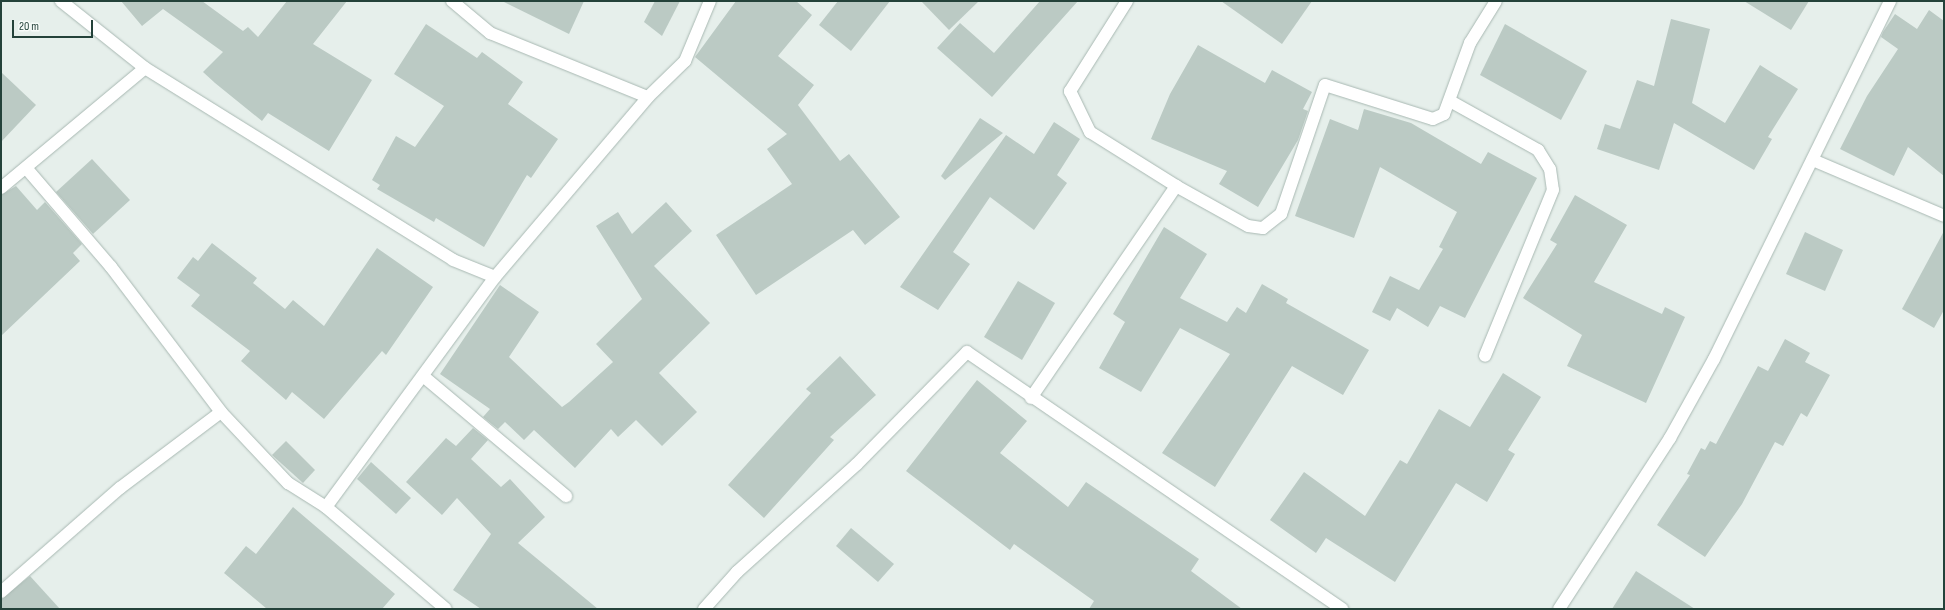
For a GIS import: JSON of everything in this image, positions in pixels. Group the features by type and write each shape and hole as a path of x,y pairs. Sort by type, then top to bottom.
{"street":[{"path":"61,1 145,68 453,260 495,277"},
{"path":"452,1 490,33 648,97"},
{"path":"326,507 495,277 648,97 685,61 710,1"},
{"path":"1127,1 1070,91 1090,132 1176,186 1248,226 1263,228 1281,214 1325,85 1433,119 1444,114 1450,101 1470,42 1496,1"},
{"path":"1559,609 1700,386 1813,160 1890,1"},
{"path":"1,188 27,169 145,68"},
{"path":"1450,101 1538,150 1550,169 1553,190 1486,356"},
{"path":"1813,160 1944,216"},
{"path":"27,169 112,267 221,412 288,483 326,507 446,609"},
{"path":"1031,398 1176,186"},
{"path":"704,609 737,572 857,464 967,352 1031,398 1342,609"},
{"path":"423,376 566,496"},
{"path":"1,592 120,488 221,412"}],"building":[{"path":"121,1 202,1 243,31 248,27 258,37 287,1 347,1 313,44 372,80 329,151 268,113 262,121 203,72 223,52 163,9 142,26"},
{"path":"502,1 584,1 569,34"},
{"path":"655,1 680,1 662,36 644,22"},
{"path":"736,1 796,1 812,15 778,56 814,85 798,105 840,161 849,154 900,217 865,245 853,230 756,295 716,235 792,184 767,149 787,134 695,57"},
{"path":"838,1 890,1 851,51 819,25"},
{"path":"921,1 979,1 949,30"},
{"path":"1040,1 1078,1 992,97 937,48 960,23 994,53"},
{"path":"1221,1 1312,1 1282,44"},
{"path":"1744,1 1809,1 1791,30"},
{"path":"1929,10 1944,21 1944,176 1908,147 1894,176 1840,149 1867,96 1898,49 1881,37 1883,32 1895,14 1917,29"},
{"path":"1671,19 1710,29 1692,103 1725,123 1760,65 1798,89 1768,137 1772,139 1754,170 1674,123 1659,170 1597,149 1605,124 1620,129 1637,80 1654,86"},
{"path":"426,24 477,58 482,52 523,82 508,104 558,139 531,178 527,175 484,247 436,218 434,222 377,189 380,185 372,180 396,136 415,147 444,106 394,74"},
{"path":"1505,24 1587,71 1561,120 1480,75"},
{"path":"1198,45 1265,83 1272,70 1312,92 1303,109 1308,111 1298,140 1258,207 1219,184 1227,171 1151,139 1170,94"},
{"path":"1,72 36,105 1,142"},
{"path":"1364,109 1411,123 1481,164 1488,152 1537,178 1465,318 1440,306 1428,327 1397,308 1390,321 1372,312 1390,276 1419,290 1443,249 1439,247 1457,212 1380,167 1354,238 1295,216 1330,119 1358,130"},
{"path":"980,118 1003,133 945,180 941,176"},
{"path":"1054,122 1080,139 1057,175 1067,183 1034,230 990,197 953,252 970,264 938,310 900,287 1006,135 1034,154"},
{"path":"92,159 130,200 93,234 56,192"},
{"path":"16,186 37,210 45,202 82,244 73,253 80,261 1,336 1,195"},
{"path":"1575,195 1627,225 1594,282 1662,314 1665,307 1685,317 1646,403 1567,366 1582,335 1523,298 1557,244 1550,240"},
{"path":"666,202 692,231 654,266 710,323 659,373 697,412 662,446 636,420 618,437 611,429 575,468 534,430 524,440 505,422 498,429 483,417 490,409 440,374 500,285 539,312 509,357 562,407 569,402 613,362 596,344 642,299 596,226 618,212 632,234"},
{"path":"1164,227 1207,254 1180,298 1227,322 1237,307 1246,313 1262,284 1288,299 1286,303 1369,350 1343,395 1292,366 1215,487 1162,453 1230,354 1180,328 1141,392 1099,368 1125,322 1113,314"},
{"path":"1944,231 1944,310 1934,328 1902,309"},
{"path":"1805,232 1843,250 1825,291 1786,274"},
{"path":"212,243 257,278 253,283 285,309 293,300 324,326 377,248 433,287 386,355 382,351 324,419 292,392 286,400 241,361 250,351 191,306 200,295 177,278 193,257 198,261"},
{"path":"1018,281 1055,303 1022,360 984,337"},
{"path":"1785,339 1810,353 1805,362 1830,375 1807,417 1801,413 1783,446 1775,442 1742,504 1705,557 1657,525 1690,475 1687,474 1701,448 1705,450 1710,441 1716,444 1758,366 1768,371"},
{"path":"840,356 876,395 830,437 834,440 764,518 728,485 811,393 806,389"},
{"path":"1503,373 1541,397 1508,450 1515,454 1487,502 1456,483 1395,582 1326,538 1316,553 1270,520 1304,472 1365,516 1400,460 1407,464 1439,409 1470,427"},
{"path":"977,380 1027,421 1000,453 1068,507 1086,482 1199,559 1191,571 1242,609 1089,609 1094,601 1014,544 1010,550 906,471"},
{"path":"473,428 488,440 471,459 501,487 510,479 545,517 518,543 598,609 481,609 453,590 491,534 457,498 442,515 406,482 446,438 456,446"},
{"path":"286,441 315,470 303,483 272,455"},
{"path":"371,462 411,498 396,514 357,479"},
{"path":"293,507 395,594 382,609 267,609 224,573 246,546 256,554"},
{"path":"851,528 894,564 878,582 836,546"},
{"path":"1636,571 1695,609 1612,609"},
{"path":"30,576 60,609 1,609 1,599"}]}
